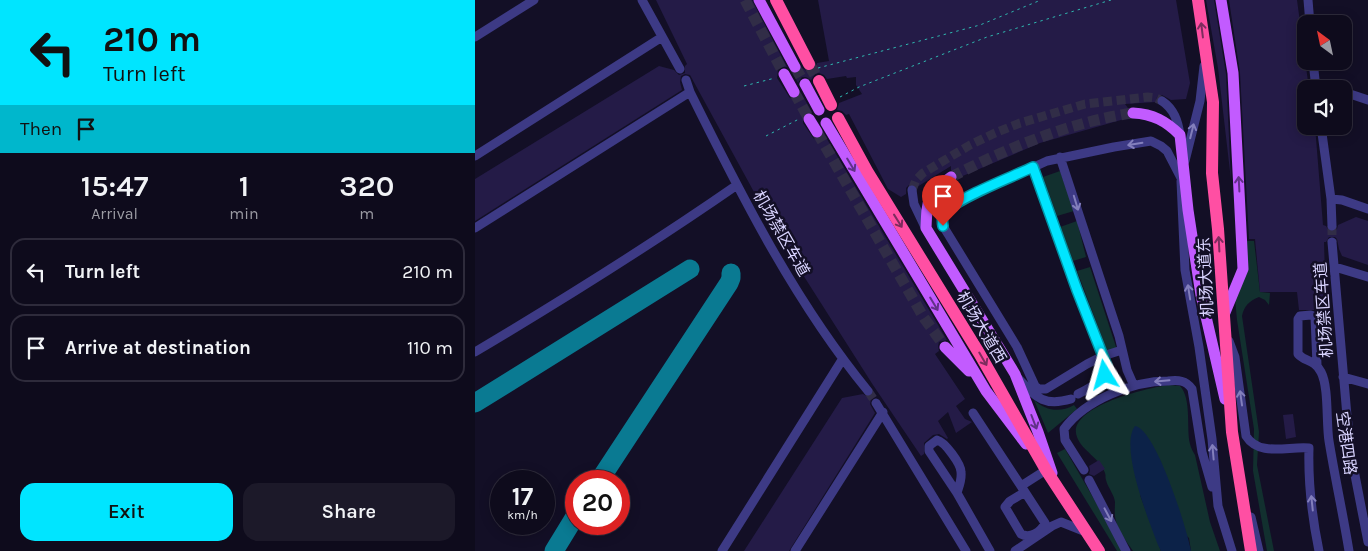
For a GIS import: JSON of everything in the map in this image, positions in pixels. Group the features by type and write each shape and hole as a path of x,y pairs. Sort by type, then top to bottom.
{"highway":[{"path":"776,0 813,66"},
{"name":"机场大道东","path":"1199,0 1205,58 1213,102 1212,173 1218,229 1232,432 1251,551"},
{"path":"819,81 828,105"},
{"name":"机场大道西","path":"832,121 867,171 979,353 1056,487 1099,551"}],"main road":[{"path":"759,0 795,67"},
{"path":"1221,0 1233,73 1243,270 1223,316"},
{"path":"782,76 794,92"},
{"path":"805,84 828,105"},
{"path":"1133,113 1151,115 1171,126 1180,135 1188,210 1201,295 1217,358 1232,432"},
{"path":"805,119 817,132"},
{"path":"832,121 986,391"},
{"path":"951,177 939,185 930,196 927,206 926,228 1015,374 1038,432 1056,487"},
{"path":"945,347 986,391 1046,470"}],"street":[{"path":"475,37 534,0"},
{"path":"642,0 680,69"},
{"path":"1308,0 1309,15"},
{"path":"475,156 662,37"},
{"path":"1205,58 1200,101 1181,178 1180,193 1185,270 1199,347 1212,439 1217,506"},
{"name":"机场禁区车道","path":"686,80 690,92 737,185 779,260 842,360 868,391"},
{"path":"475,228 690,92"},
{"path":"1352,95 1368,100"},
{"path":"1161,101 1168,105 1173,113 1179,125 1180,135"},
{"path":"1322,135 1331,199 1332,226"},
{"path":"1122,350 1103,356 1046,389 1039,389 1035,386 1017,347 943,226 942,219 945,213 959,201 1033,167 1060,157 1151,141 1161,146 1167,152 1181,178"},
{"path":"1060,157 1134,386"},
{"path":"1015,374 1041,400 1055,402 1074,396 1094,385 1105,375 1107,366 1077,290 1033,167"},
{"path":"475,352 543,312 737,185"},
{"path":"912,190 914,204 926,228"},
{"path":"1331,199 1342,200 1368,209"},
{"name":"机场禁区车道","path":"1332,242 1343,377 1353,465 1368,542"},
{"path":"1335,267 1368,277"},
{"name":"空港四路","path":"1317,366 1315,317 1313,315 1300,316 1298,318 1298,351 1300,356 1317,366 1324,380 1329,439 1349,551"},
{"path":"1224,330 1235,357 1246,436 1251,444 1265,449 1309,448 1308,469 1319,551"},
{"path":"722,551 842,360"},
{"name":"机场禁区车道","path":"1343,377 1368,384"},
{"path":"1083,470 1065,440 1064,429 1069,422 1096,402 1113,393 1134,386 1161,381 1181,380 1189,385 1192,390 1202,452 1232,551"},
{"path":"876,403 966,551"},
{"path":"795,551 883,412"},
{"path":"973,413 1023,489 1045,523 1041,529 1030,536 1021,534 1005,510 1005,507 1023,489 1046,470"},
{"path":"957,493 961,480 960,468 943,443 937,440 929,446 929,451 957,493 990,551"},
{"path":"1239,473 1259,551"},
{"path":"1089,480 1127,551"},
{"path":"1017,550 1061,522 1086,532"}],"path":[{"path":"813,66 980,25 1041,0"},
{"path":"828,105 859,87 987,37 1111,0"},
{"path":"744,86 782,76"},
{"path":"766,136 805,119"}],"green space":[{"path":"1060,171 1074,211 1057,216 1043,177"},
{"path":"1077,221 1086,257 1073,261 1060,227"},
{"path":"1244,241 1254,241 1260,292 1270,293 1269,305 1259,297 1248,304 1242,316 1259,432 1257,465 1274,551 1267,551 1253,471 1254,429 1237,320 1235,298"},
{"path":"1090,267 1117,350 1108,353 1077,271"},
{"path":"1169,385 1180,386 1186,398 1190,444 1195,455 1210,522 1220,551 1191,551 1189,538 1140,495 1161,551 1133,551 1117,525 1115,502 1103,468 1079,442 1077,437 1077,426 1084,417 1096,408 1128,394"},
{"path":"1034,400 1048,409 1058,410 1074,405 1077,409 1048,433"},
{"path":"1065,449 1124,551 1117,551 1057,453"}],"water":[{"path":"1135,426 1143,431 1161,461 1184,523 1191,551 1161,551 1158,545 1133,467 1131,436"}],"building":[{"path":"656,0 752,0 787,67 781,67 778,70 777,78 790,98 797,99 801,93 812,112 806,112 803,115 803,123 814,139 820,139 824,134 947,340 939,342 939,351 935,354 965,399 956,406 965,419 972,422 956,433 948,412 938,421 948,438 939,434 933,435 924,443 924,454 921,456 873,385 777,234 690,75 685,74 681,76 682,90 475,221 475,179 659,66 674,70 679,75 685,73 685,66 687,64"},
{"path":"818,0 1176,0 1190,83 1186,99 1171,100 1162,95 1157,97 1156,102 1125,104 1128,108 1126,113 1128,118 1040,143 958,178 957,173 951,170 951,166 917,187 914,184 909,185 906,188 906,194 901,197 888,189 849,114 846,115 842,111 837,110 839,103 862,94 856,85 856,77 847,78 846,76 827,79 819,73 815,74 811,80 802,77 798,83 793,74 799,73 802,68 808,72 812,71 816,68 817,63 829,61"},
{"path":"1206,0 1214,0 1226,74 1231,180 1218,68"},
{"path":"1229,0 1297,0 1299,15 1297,15 1297,70 1306,70 1308,80 1297,80 1297,135 1316,135 1323,225 1333,232 1337,229 1338,225 1356,217 1368,221 1368,265 1342,256 1335,237 1329,237 1324,242 1326,310 1299,310 1297,292 1260,292 1255,239 1249,239 1240,73"},
{"path":"863,394 868,397 873,394 874,397 870,404 875,413 789,551 744,551 842,398"},
{"path":"1293,414 1296,437 1286,439 1283,415"},
{"path":"1099,460 1105,469 1094,476 1089,474 1089,466"}],"taxiway":[{"path":"475,403 690,269"},
{"path":"606,470 729,283 731,273"},
{"path":"554,551 565,533"}],"tunnel":[{"path":"745,0 784,74"},
{"path":"809,64 819,81"},
{"path":"795,67 805,84"},
{"path":"794,92 809,119"},
{"path":"912,190 916,180 923,173 970,145 1020,123 1085,104 1147,97 1162,101"},
{"path":"951,177 1017,146 1086,123 1133,113"},
{"path":"817,132 924,318 945,347"},
{"path":"1332,226 1332,242"},
{"path":"868,391 876,403"}],"route":[{"path":"943,226 942,219 945,213 959,201 1033,167 1077,290 1107,366 1105,375"}]}
